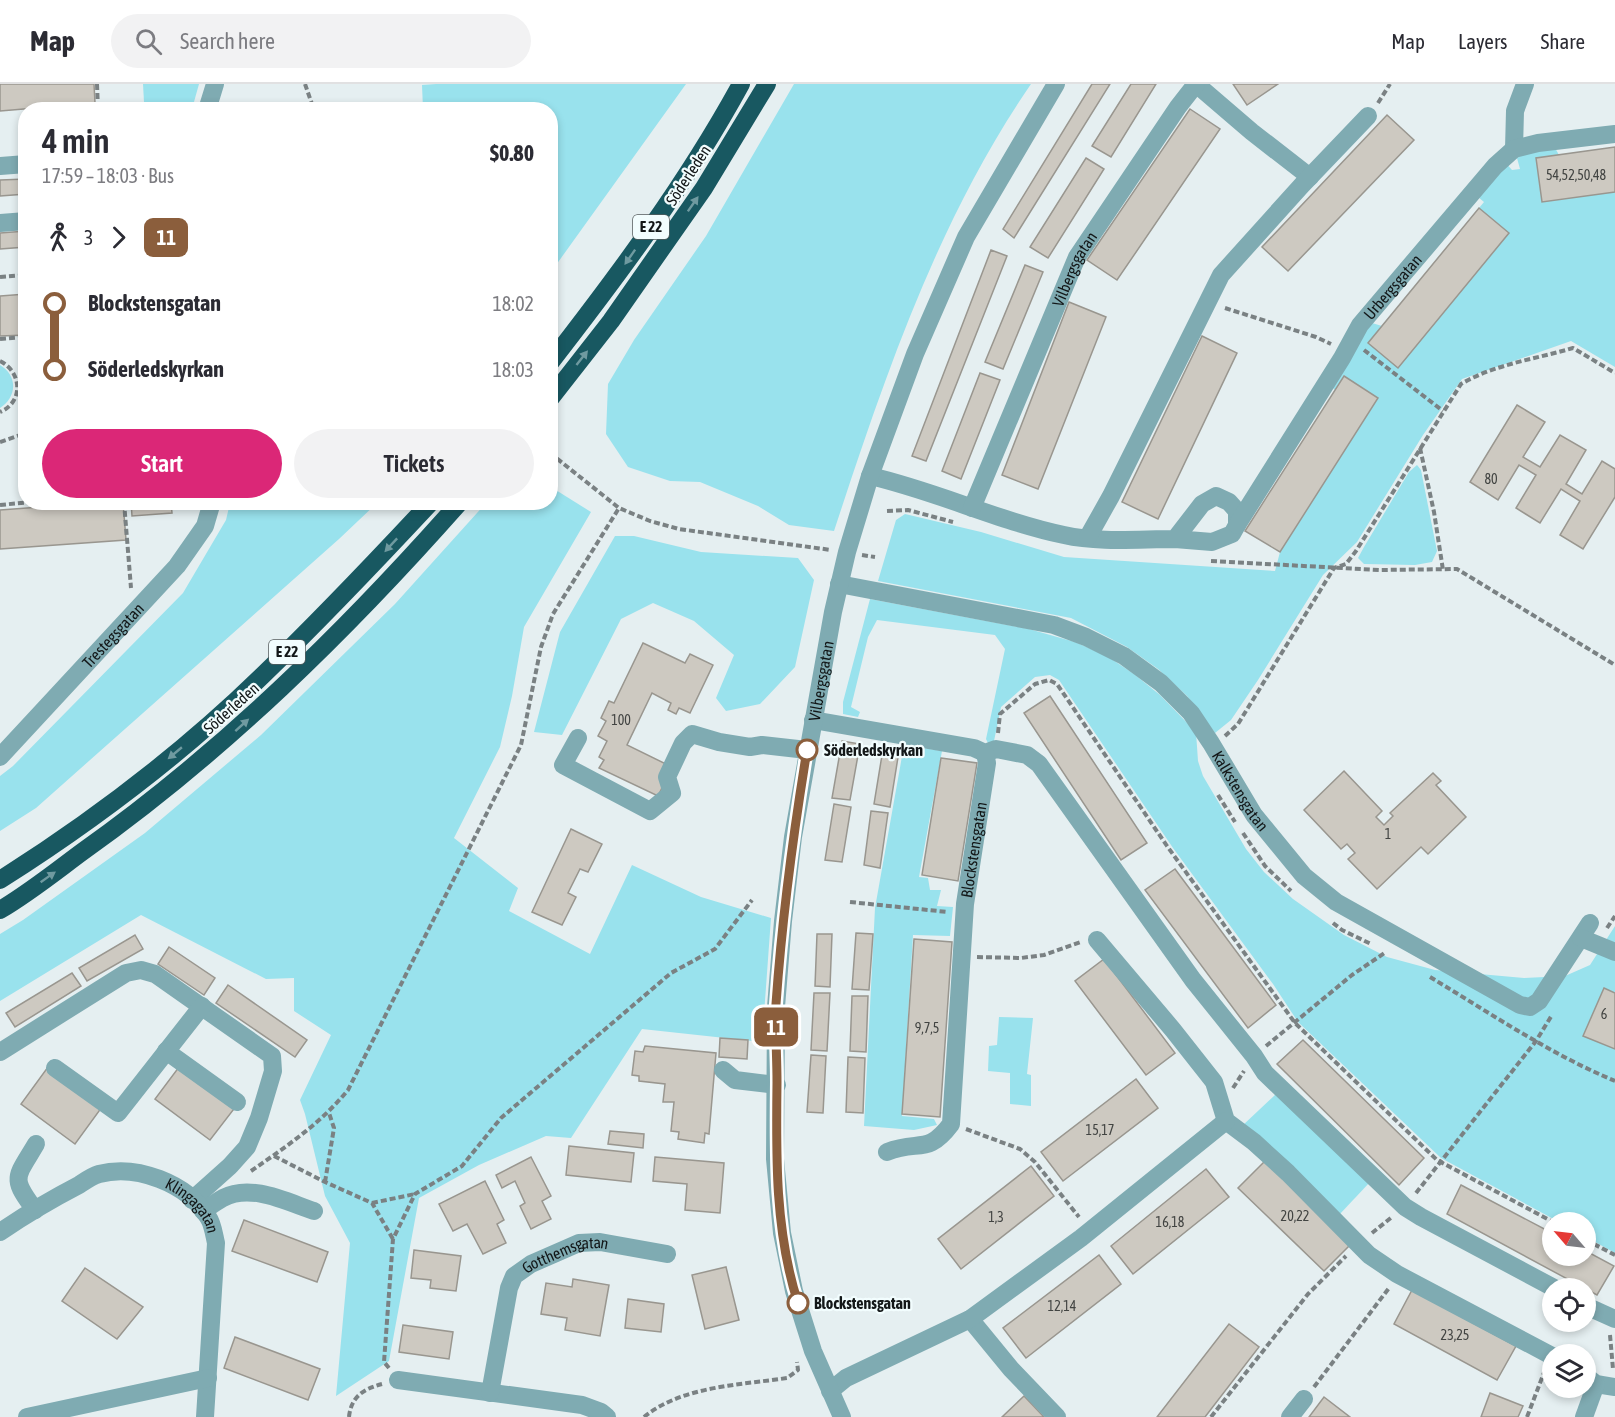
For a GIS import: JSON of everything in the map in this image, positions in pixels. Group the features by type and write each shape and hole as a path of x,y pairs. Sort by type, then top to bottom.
{"highway":[{"name":"Söderleden","path":"558,353 614,280 684,179 741,84"},
{"name":"Söderleden","path":"558,389 611,321 704,188 767,84"},
{"name":"Söderleden","path":"0,880 31,861 131,789 199,733 269,669 354,585 424,510"},
{"name":"Söderleden","path":"0,910 107,835 198,764 291,681 453,510"}],"street":[{"path":"209,102 215,84"},
{"name":"Vilbergsgatan","path":"842,1417 813,1351 794,1291 782,1233 775,1159 776,1007 793,837 839,584 870,476 915,354 966,237 1056,84"},
{"name":"Vilbergsgatan","path":"972,508 1077,257 1196,84 1310,177"},
{"path":"1525,84 1515,111 1514,148 1615,134"},
{"path":"1088,537 1111,496 1221,275 1368,116"},
{"name":"Urbergsgatan","path":"1237,525 1360,325 1460,206 1514,148"},
{"path":"0,166 18,165"},
{"path":"0,223 18,222"},
{"path":"870,476 896,482 1066,536 1212,542 1232,534 1237,525 1237,511 1229,502 1216,496 1202,504 1175,539"},
{"name":"Trestegsgatan","path":"0,757 183,558 205,526 210,510"},
{"name":"Kalkstensgatan","path":"839,584 1054,625 1124,656 1161,684 1191,713 1254,816 1304,876 1336,902 1520,1005 1530,1007 1539,1001 1586,931 1615,952"},
{"path":"813,720 990,751 1027,754 1039,764 1193,980 1265,1073 1405,1207 1542,1282"},
{"path":"578,738 563,765 650,811 672,793 667,777 684,743 692,734 719,742 750,747 762,745 807,750"},
{"name":"Blockstensgatan","path":"951,1124 964,913 990,751"},
{"path":"1096,940 1214,1082 1224,1113 1288,1173 1358,1244 1399,1275 1542,1350"},
{"path":"0,1052 126,973 141,970 155,974 273,1056 273,1071 259,1118 247,1147 198,1205"},
{"path":"55,1068 118,1113 202,1006"},
{"path":"166,1051 237,1102"},
{"path":"723,1070 735,1080 777,1085"},
{"path":"830,1391 846,1378 970,1320 1090,1230 1224,1113"},
{"path":"886,1152 910,1145 929,1145 940,1138 951,1124"},
{"path":"35,1210 19,1188 19,1173 36,1144"},
{"name":"Klingagatan","path":"0,1232 98,1174 121,1172 150,1174 170,1184 198,1205 209,1217 216,1243 205,1417"},
{"path":"198,1205 245,1192 269,1195 314,1211"},
{"name":"Gotthemsgatan","path":"490,1393 509,1288 514,1276 531,1264 579,1243 600,1242 667,1254"},
{"path":"1596,1310 1613,1318"},
{"path":"970,1320 1011,1369 1057,1417"},
{"path":"27,1417 208,1378"},
{"path":"398,1380 582,1405 601,1412 607,1417"},
{"path":"1584,1417 1603,1383"},
{"path":"1290,1417 1304,1399"}],"path":[{"path":"97,84 98,102"},
{"path":"305,84 311,102"},
{"path":"0,277 18,276"},
{"path":"1207,302 1316,338 1349,346 1443,411"},
{"path":"0,339 18,338"},
{"path":"1211,743 1225,737 1238,724 1334,568 1346,564 1356,551 1461,384 1494,369 1573,348 1615,373"},
{"path":"0,361 7,364 14,373 18,390 15,400 6,410 0,412"},
{"path":"0,442 18,436"},
{"path":"1420,448 1434,512 1443,570"},
{"path":"558,460 618,507 650,521 679,529 875,557"},
{"path":"0,505 18,503"},
{"path":"247,1174 274,1156 328,1113 348,1090 521,745 541,647 553,614 618,507"},
{"path":"125,510 133,615"},
{"path":"887,511 908,510 962,525"},
{"path":"1209,561 1379,570 1457,569 1615,665"},
{"path":"990,751 1000,714 1035,684 1048,680 1057,684 1167,846 1295,1023 1406,1131 1442,1162 1542,1216"},
{"path":"1214,786 1236,823"},
{"path":"1241,831 1265,866 1283,885 1300,898"},
{"path":"372,1203 415,1194 462,1166 501,1118 671,973 715,949 752,900"},
{"path":"850,902 964,913"},
{"path":"1326,917 1342,930 1395,957"},
{"path":"960,956 1021,958 1044,955 1088,939 1096,940"},
{"path":"1224,1113 1254,1056 1352,975 1386,952"},
{"path":"1421,972 1536,1041 1590,1071 1615,1081"},
{"path":"1211,1417 1308,1294 1358,1244 1405,1207 1536,1041"},
{"path":"325,1182 334,1128 328,1113"},
{"path":"951,1124 1020,1149 1035,1162 1090,1230"},
{"path":"274,1156 372,1203 393,1239"},
{"path":"349,1417 350,1405 367,1388 398,1380 384,1362 393,1239 415,1194"},
{"path":"1596,1245 1615,1255"},
{"path":"1304,1399 1399,1275"},
{"path":"1603,1383 1613,1318"},
{"path":"644,1417 664,1403 686,1395 787,1378 798,1370 796,1357 813,1351"},
{"path":"1527,1417 1542,1380"}],"shaded area":[{"path":"143,84 199,84 194,102 144,102"},
{"path":"686,84 558,262 558,102 423,102 422,85"},
{"path":"794,84 1031,84 968,189 941,244 894,357 834,531 789,525 758,506 700,482 670,481 628,467 606,434 608,384 634,340 706,236"},
{"path":"1554,146 1559,155 1536,158 1542,201 1615,192 1615,367 1571,341 1462,379 1423,435 1357,542 1323,575 1231,720 1215,733 1187,696 1158,669 1127,647 1071,618 878,581 896,520 905,514 981,532 1064,557 1275,571 1280,552 1378,398 1344,376 1335,390 1331,386 1357,343 1372,323 1382,326 1368,343 1398,368 1509,233 1479,208 1484,202 1478,197 1505,162 1512,170 1520,169 1517,158"},
{"path":"0,365 10,375 13,386 10,398 0,408"},
{"path":"1417,465 1421,470 1437,551 1432,562 1415,565 1364,564 1358,558 1409,472"},
{"path":"558,491 591,512 524,627 500,747 454,838 518,888 509,911 590,954 632,865 701,897 771,918 762,1042 642,1029 571,1138 546,1136 479,1165 419,1198 389,1361 336,1396 350,1243 325,1196 300,1100 331,1035 294,1011 294,978 266,979 141,915 0,1001 0,934 145,833 261,735 395,604 480,510 558,510"},
{"path":"228,510 370,510 36,808 0,831 0,776 13,766 183,593 226,520"},
{"path":"615,536 634,536 701,552 798,558 814,580 795,667 760,704 726,711 716,698 734,655 694,621 653,603 621,619 562,735 534,732 560,632"},
{"path":"870,599 1029,629 1075,642 1107,656 1134,674 1160,695 1196,732 1198,761 1203,776 1246,849 1264,872 1293,899 1344,935 1387,957 1435,970 1524,978 1565,976 1590,965 1615,926 1615,1253 1596,1243 1596,1212 1542,1213 1441,1158 1298,1022 1273,984 1173,848 1059,680 1050,675 1035,677 1001,707 994,741 989,745 986,739 1005,649 995,635 877,620 868,637 851,707 860,712 858,717 843,714 843,702"},
{"path":"904,745 942,751 919,877 928,878 930,890 941,890 937,906 953,907 950,936 913,935 902,1116 934,1119 937,1125 914,1130 864,1126 875,908"},
{"path":"999,1017 1033,1018 1027,1074 1031,1075 1031,1106 1010,1104 1010,1073 988,1071 989,1046 997,1045"},
{"path":"1276,1094 1370,1182 1339,1215 1242,1126"}],"building":[{"path":"0,84 94,84 95,102 18,102 18,109 0,111"},
{"path":"1092,84 1110,84 1014,238 1003,229"},
{"path":"1131,84 1156,84 1111,157 1092,146"},
{"path":"1233,84 1278,84 1247,105"},
{"path":"1190,109 1220,129 1117,280 1087,260"},
{"path":"1387,115 1414,140 1288,271 1262,247"},
{"path":"1615,147 1615,192 1542,202 1536,158"},
{"path":"1086,158 1104,169 1048,258 1030,247"},
{"path":"18,179 18,195 0,196 0,180"},
{"path":"1479,208 1509,233 1398,368 1368,343"},
{"path":"18,232 18,248 0,249 0,233"},
{"path":"991,250 1007,256 926,461 912,456"},
{"path":"1025,265 1043,272 1003,369 985,362"},
{"path":"18,295 18,335 0,336 0,296"},
{"path":"1069,302 1106,317 1038,489 1002,475"},
{"path":"1202,336 1237,353 1158,519 1122,502"},
{"path":"980,373 1000,380 961,479 942,471"},
{"path":"1344,376 1378,398 1280,552 1245,531"},
{"path":"1517,405 1545,422 1523,457 1540,467 1560,435 1586,450 1566,484 1582,494 1602,461 1615,469 1615,497 1583,549 1560,535 1580,501 1561,489 1540,523 1516,508 1536,475 1519,465 1498,500 1470,482"},
{"path":"0,510 124,510 126,540 0,549"},
{"path":"132,510 172,510 172,513 132,516"},
{"path":"643,643 685,663 690,654 713,665 690,713 679,708 676,714 668,710 671,703 652,693 627,745 672,767 658,796 599,768 604,760 599,757 607,741 598,736 606,721 601,718 609,701 614,703"},
{"path":"1050,696 1147,843 1121,860 1024,713"},
{"path":"842,741 860,744 850,800 832,798"},
{"path":"883,749 899,751 890,807 874,804"},
{"path":"941,758 977,763 958,881 922,875"},
{"path":"1344,771 1382,811 1376,817 1384,825 1393,816 1390,813 1433,773 1441,781 1436,785 1466,817 1428,854 1421,847 1377,889 1348,859 1355,853 1347,844 1341,849 1304,810"},
{"path":"834,804 851,807 842,862 825,860"},
{"path":"871,811 888,813 880,868 864,865"},
{"path":"571,829 602,844 588,872 580,869 568,893 576,897 562,925 532,912"},
{"path":"1175,869 1276,1005 1248,1028 1145,890"},
{"path":"856,933 873,934 869,990 852,989"},
{"path":"817,934 832,934 830,987 815,986"},
{"path":"135,935 143,949 87,981 79,968"},
{"path":"914,939 952,942 940,1117 902,1114"},
{"path":"169,947 215,978 204,995 158,964"},
{"path":"1104,959 1175,1053 1146,1075 1075,981"},
{"path":"72,973 81,986 15,1027 6,1013"},
{"path":"228,985 307,1040 295,1057 216,1003"},
{"path":"1604,988 1615,993 1615,1049 1583,1036"},
{"path":"814,993 830,993 827,1051 811,1050"},
{"path":"852,996 868,996 866,1052 850,1051"},
{"path":"720,1038 748,1040 747,1059 719,1057"},
{"path":"1303,1040 1424,1158 1399,1185 1277,1064"},
{"path":"645,1046 716,1053 709,1134 705,1133 704,1143 678,1139 679,1132 671,1131 674,1102 663,1102 665,1084 639,1081 639,1076 632,1075 635,1051 643,1052"},
{"path":"811,1055 826,1056 823,1113 807,1112"},
{"path":"848,1057 865,1058 863,1113 846,1112"},
{"path":"182,1063 237,1105 210,1140 155,1099"},
{"path":"48,1067 102,1107 75,1144 21,1104"},
{"path":"1136,1079 1158,1108 1063,1181 1041,1152"},
{"path":"610,1131 644,1134 643,1148 608,1144"},
{"path":"569,1146 634,1153 631,1182 566,1175"},
{"path":"531,1157 551,1196 542,1201 551,1219 531,1229 520,1206 525,1203 515,1181 502,1188 496,1175"},
{"path":"655,1157 724,1163 720,1213 685,1210 687,1184 653,1181"},
{"path":"1266,1160 1352,1243 1324,1271 1238,1188"},
{"path":"1031,1166 1054,1196 961,1269 938,1239"},
{"path":"1206,1169 1229,1197 1133,1274 1111,1246"},
{"path":"485,1181 504,1220 497,1224 506,1243 483,1254 467,1224 453,1231 439,1204"},
{"path":"1461,1185 1542,1228 1542,1265 1447,1214"},
{"path":"244,1220 328,1252 317,1282 232,1251"},
{"path":"414,1250 461,1256 456,1291 430,1288 431,1280 411,1278"},
{"path":"1099,1255 1121,1284 1026,1358 1003,1328"},
{"path":"1596,1256 1614,1266 1597,1295 1596,1278 1566,1278 1543,1266 1596,1266"},
{"path":"726,1267 739,1320 705,1329 692,1275"},
{"path":"85,1268 143,1307 117,1339 62,1301"},
{"path":"573,1279 609,1285 600,1336 565,1330 567,1318 541,1314 546,1283 572,1287"},
{"path":"1412,1290 1516,1346 1497,1380 1394,1324"},
{"path":"628,1299 664,1304 661,1332 625,1328"},
{"path":"1229,1324 1259,1347 1205,1417 1157,1417"},
{"path":"403,1325 453,1332 449,1359 399,1352"},
{"path":"235,1337 320,1369 308,1400 224,1368"},
{"path":"1490,1393 1523,1406 1518,1417 1481,1417"},
{"path":"1024,1396 1044,1417 1002,1417"},
{"path":"1324,1397 1350,1417 1309,1417"}],"bus line":[{"name":"11","path":"798,1303 782,1233 775,1159 776,1007 793,837 807,750"}],"place":[{"name":"Söderledskyrkan","path":"807,750"},
{"name":"Blockstensgatan","path":"798,1303"}]}
